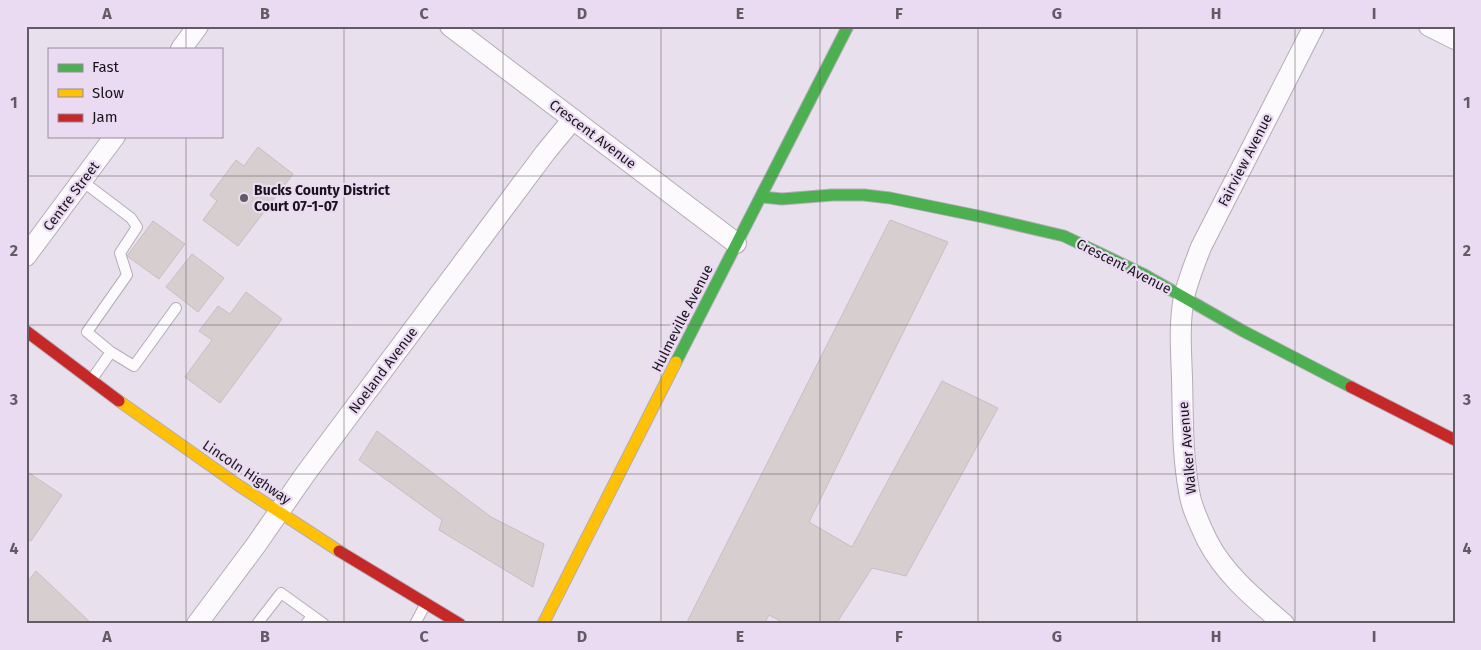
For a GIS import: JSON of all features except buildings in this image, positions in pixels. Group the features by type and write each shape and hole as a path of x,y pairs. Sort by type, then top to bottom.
{"street":[{"path":"182,48 198,26"},
{"name":"Crescent Avenue","path":"450,26 736,244"},
{"name":"Hulmeville Avenue","path":"543,624 848,26"},
{"name":"Fairview Avenue","path":"1184,298 1200,247 1314,26"},
{"path":"1429,26 1455,39"},
{"name":"Noeland Avenue","path":"197,624 256,545 312,465 573,118"},
{"name":"Centre Street","path":"26,256 114,138"},
{"name":"Crescent Avenue","path":"761,198 832,195 864,195 890,198 1064,236 1144,274 1252,336 1455,440"},
{"name":"Walker Avenue","path":"1184,298 1181,334 1183,423 1189,492 1197,517 1208,541 1221,562 1236,580 1284,624"},
{"name":"Lincoln Highway","path":"26,331 206,464 278,512 460,624"}],"lane":[{"path":"82,181 132,218 137,226 120,253 127,275 87,332 111,352 134,366 176,308"},
{"path":"91,380 111,352"},
{"path":"257,624 281,593 309,620 324,624"},
{"path":"415,624 426,604"}],"traffic: fast":[{"path":"676,362 848,26"},
{"path":"761,197 782,199 832,195 864,195 890,198 1064,236 1143,274 1243,331 1351,387"}],"traffic: slow":[{"path":"543,624 676,362"},
{"path":"119,401 238,485 339,551"}],"traffic: jam":[{"path":"26,331 119,401"},
{"path":"1351,387 1455,440"},
{"path":"339,551 460,624"}],"place":[{"name":"Bucks County District Court 07-1-07","path":"244,198"}]}
